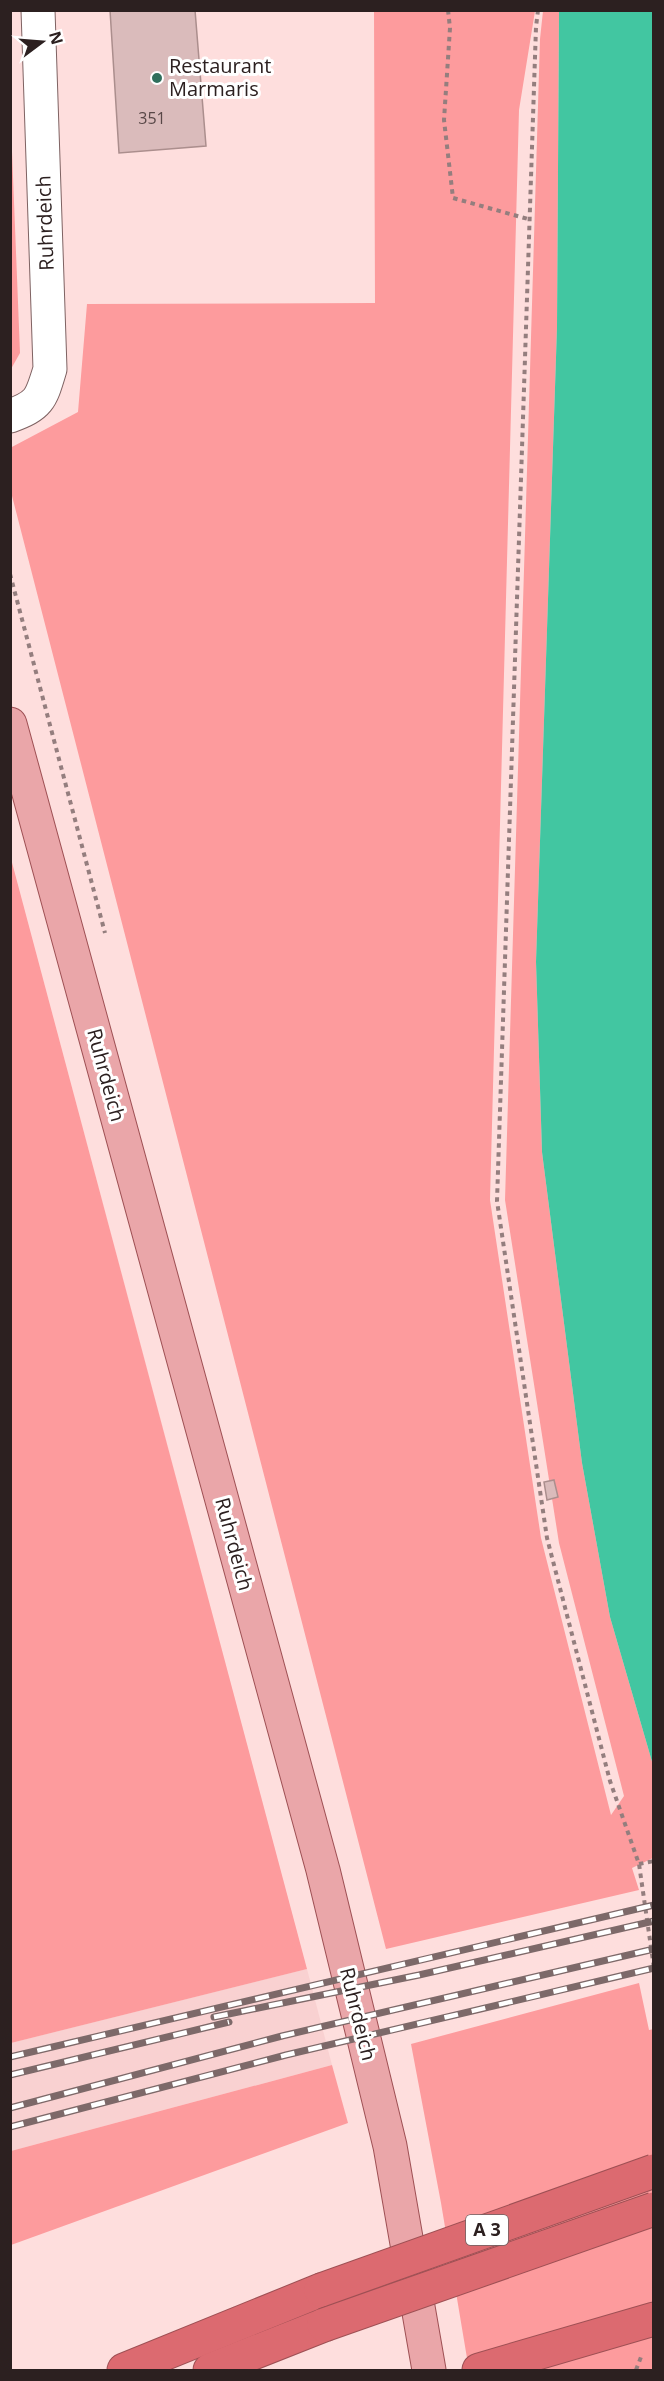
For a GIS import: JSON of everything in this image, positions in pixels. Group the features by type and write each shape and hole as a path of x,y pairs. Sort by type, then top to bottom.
{"highway":[{"name":"A 3","path":"124,2370 321,2290 654,2171"},
{"name":"A 3","path":"210,2370 324,2325 654,2209"},
{"path":"479,2370 654,2319"}],"main road":[{"name":"Ruhrdeich","path":"10,724 323,1870 390,2146 429,2370"}],"street":[{"name":"Ruhrdeich","path":"10,416 31,409 43,392 50,369 38,10"}],"path":[{"path":"448,10 450,27 444,120 453,198 528,219"},
{"path":"538,10 528,219 497,1201 548,1538 610,1781 639,1864 654,1968"},
{"path":"639,1864 654,1861"}],"shaded area":[{"path":"374,11 535,11 519,110 490,1200 541,1538 611,1815 624,1796 559,1543 505,1200 540,39 543,11 559,11 557,327 536,962 542,1152 582,1463 610,1617 653,1765 653,1858 632,1868 639,1890 386,1949 11,492 10,448 78,412 87,304 375,303"},
{"path":"559,11 653,11 653,1765 610,1617 582,1463 542,1152 536,962 557,327"},
{"path":"11,126 20,353 10,369"},
{"path":"10,855 307,1969 11,2043 10,2043"},
{"path":"307,1969 332,2065 11,2151 11,2043"},
{"path":"639,1983 649,2030 654,2029 653,2370 469,2370 411,2044"},
{"path":"332,2065 348,2123 11,2245 11,2151"}],"building":[{"name":"Restaurant Marmaris","path":"110,10 195,10 206,146 119,153"},
{"path":"554,1480 558,1497 547,1500 544,1482"}],"railway":[{"path":"10,2057 654,1905"},
{"path":"214,2017 419,1975 654,1921"},
{"path":"10,2108 282,2036 654,1949"},
{"path":"10,2127 286,2055 654,1968"},
{"path":"10,2075 229,2022"}],"place":[{"name":"Restaurant Marmaris","path":"157,78"}]}
